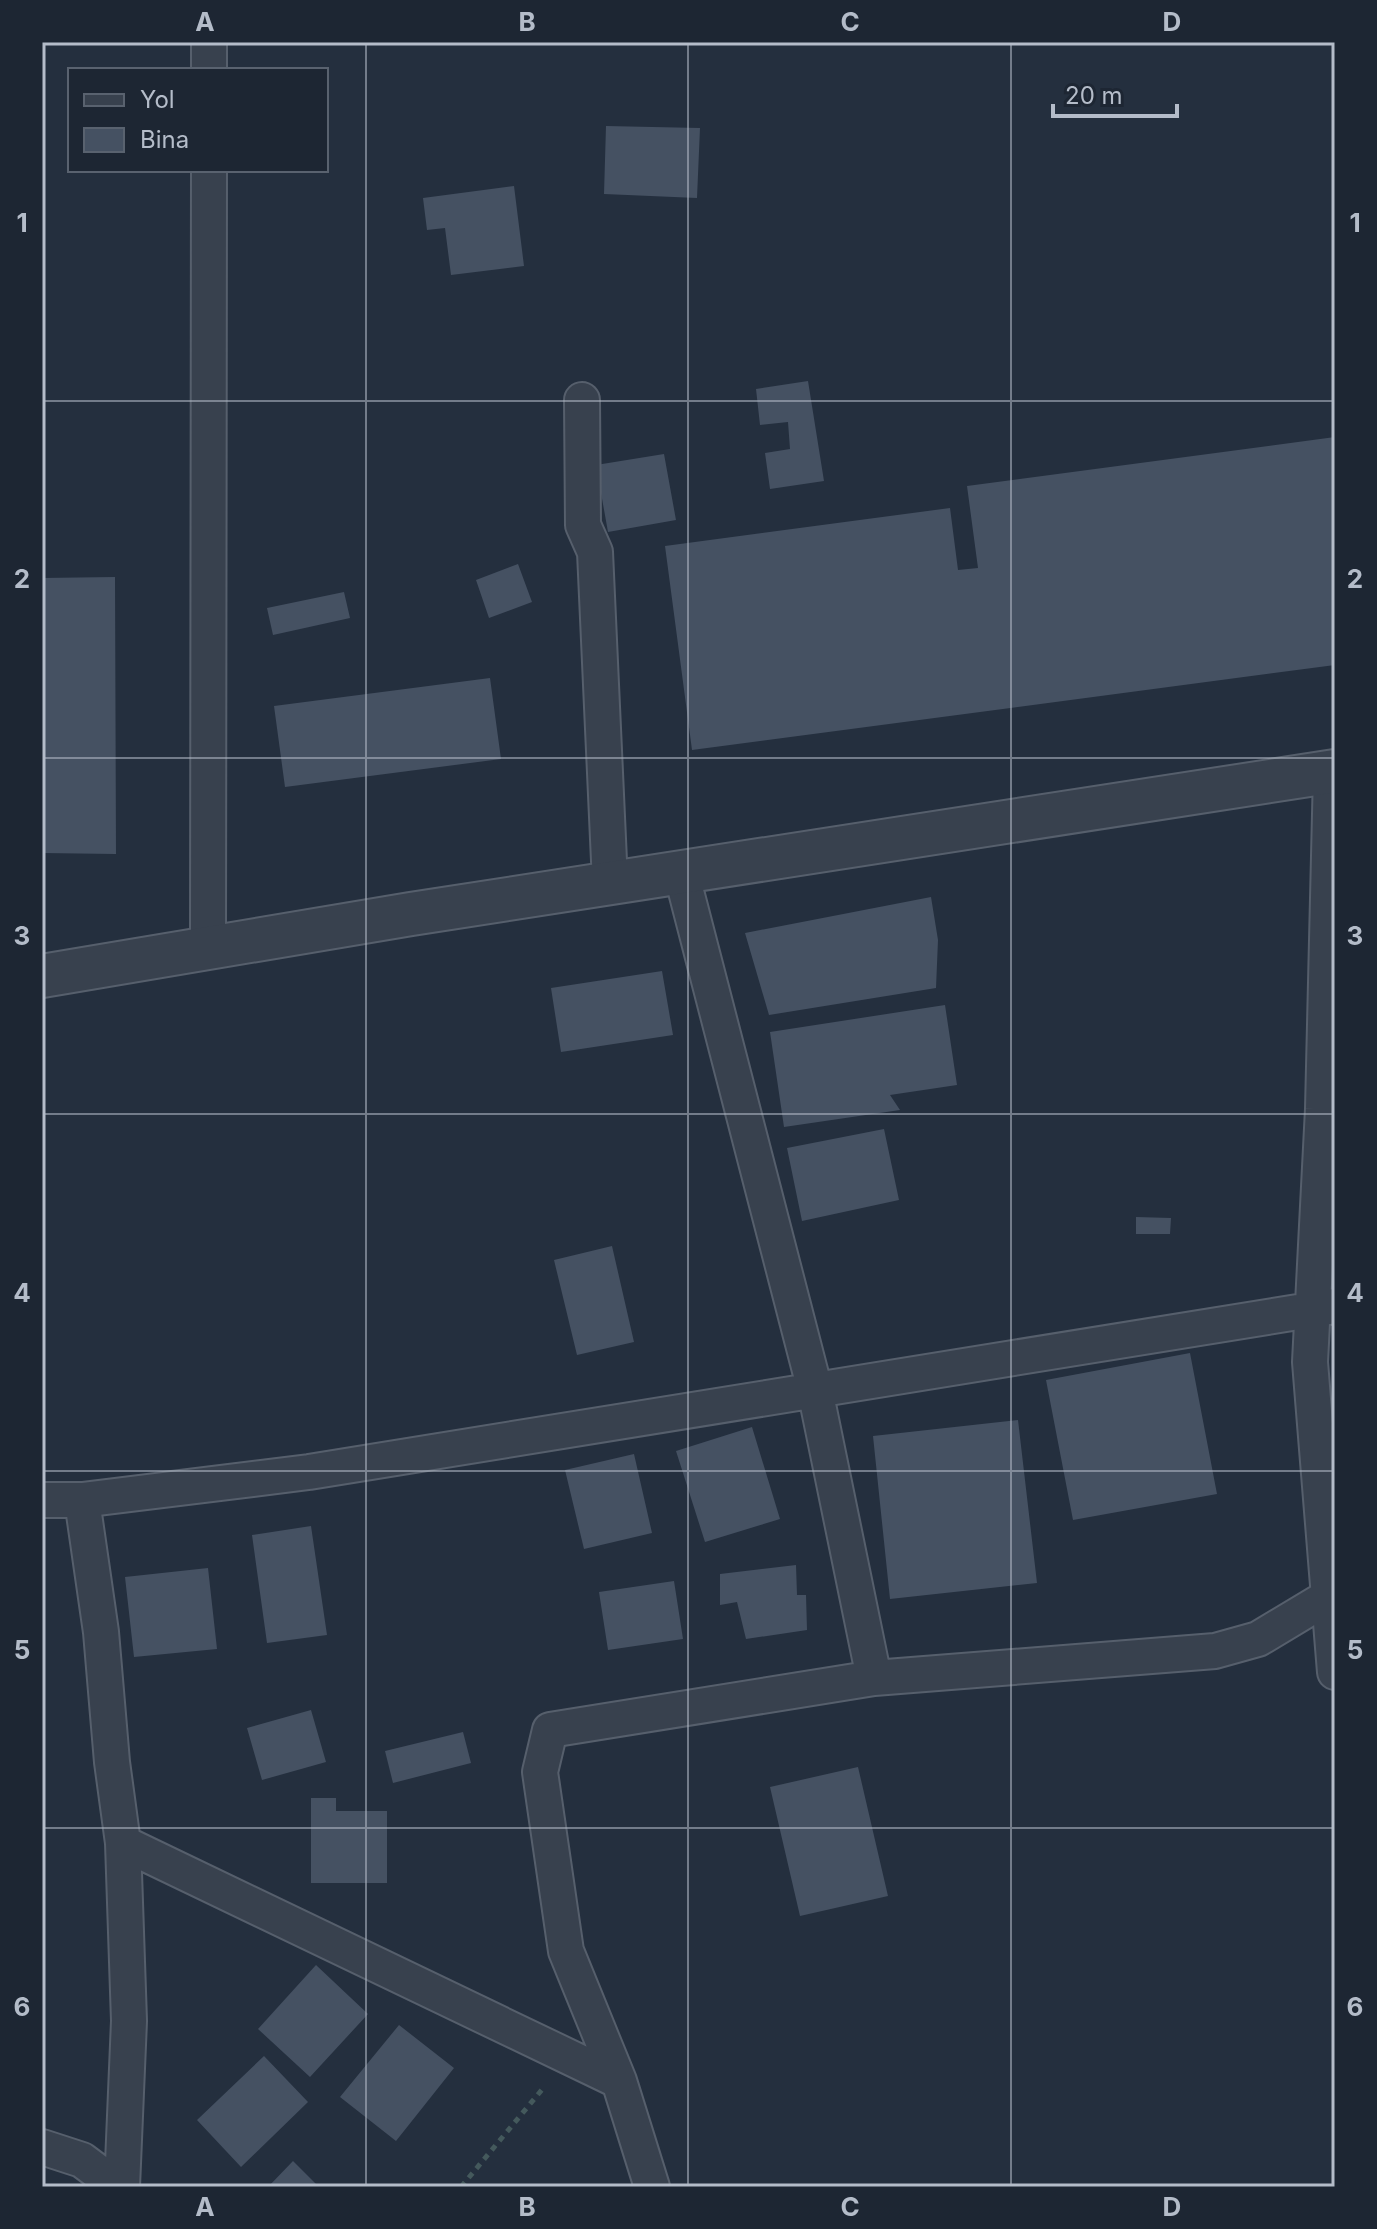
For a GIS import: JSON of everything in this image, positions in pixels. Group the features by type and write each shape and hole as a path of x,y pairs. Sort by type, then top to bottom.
{"street":[{"path":"209,42 209,68"},
{"path":"208,948 209,172"},
{"path":"582,400 583,525 595,552 610,883"},
{"path":"42,976 610,883 1333,772 1323,1109 1324,1308 1310,1362 1335,1672"},
{"path":"681,872 815,1390 874,1678"},
{"path":"42,1500 82,1500 309,1472 1324,1308"},
{"path":"82,1500 101,1632 112,1762 123,1843 129,2021 120,2187"},
{"path":"652,2187 619,2081 566,1951 540,1772 550,1730 874,1678 1215,1651 1258,1639 1323,1600 1331,1620"},
{"path":"123,1843 619,2081"},
{"path":"42,2147 82,2160 120,2187"}],"path":[{"path":"461,2187 568,2056"}],"building":[{"path":"606,126 700,128 697,198 604,194"},
{"path":"514,186 524,266 451,275 445,228 427,230 423,198"},
{"path":"808,381 824,481 770,489 765,453 790,449 788,422 760,425 756,389"},
{"path":"1335,437 1335,665 692,750 665,546 950,508 958,570 978,568 967,486"},
{"path":"664,454 676,520 608,532 596,465"},
{"path":"518,564 532,602 489,618 476,580"},
{"path":"115,577 116,854 42,853 42,578"},
{"path":"344,592 350,618 273,635 267,608"},
{"path":"490,678 501,759 285,787 274,706"},
{"path":"931,897 938,940 936,988 769,1015 745,933"},
{"path":"662,971 673,1035 561,1052 551,988"},
{"path":"945,1005 957,1085 890,1095 900,1110 784,1127 770,1032"},
{"path":"884,1129 899,1200 802,1221 787,1148"},
{"path":"1136,1217 1171,1218 1170,1234 1136,1234"},
{"path":"612,1246 634,1342 577,1355 554,1260"},
{"path":"1190,1353 1217,1494 1073,1520 1046,1380"},
{"path":"1018,1420 1037,1583 890,1599 873,1436"},
{"path":"752,1427 780,1519 705,1542 676,1451"},
{"path":"634,1454 652,1533 584,1549 565,1470"},
{"path":"311,1526 327,1635 267,1643 252,1535"},
{"path":"796,1565 797,1595 806,1595 807,1630 746,1639 737,1602 720,1605 720,1574"},
{"path":"208,1568 217,1649 134,1657 125,1577"},
{"path":"674,1581 683,1639 608,1650 599,1592"},
{"path":"311,1710 326,1762 262,1780 247,1728"},
{"path":"463,1732 471,1763 393,1783 385,1751"},
{"path":"858,1767 888,1896 800,1916 770,1787"},
{"path":"311,1798 336,1798 336,1811 387,1811 387,1883 311,1883"},
{"path":"316,1965 368,2014 310,2077 258,2029"},
{"path":"399,2025 454,2068 396,2141 340,2097"},
{"path":"264,2056 308,2102 241,2167 197,2120"},
{"path":"293,2161 319,2187 268,2187"}]}
